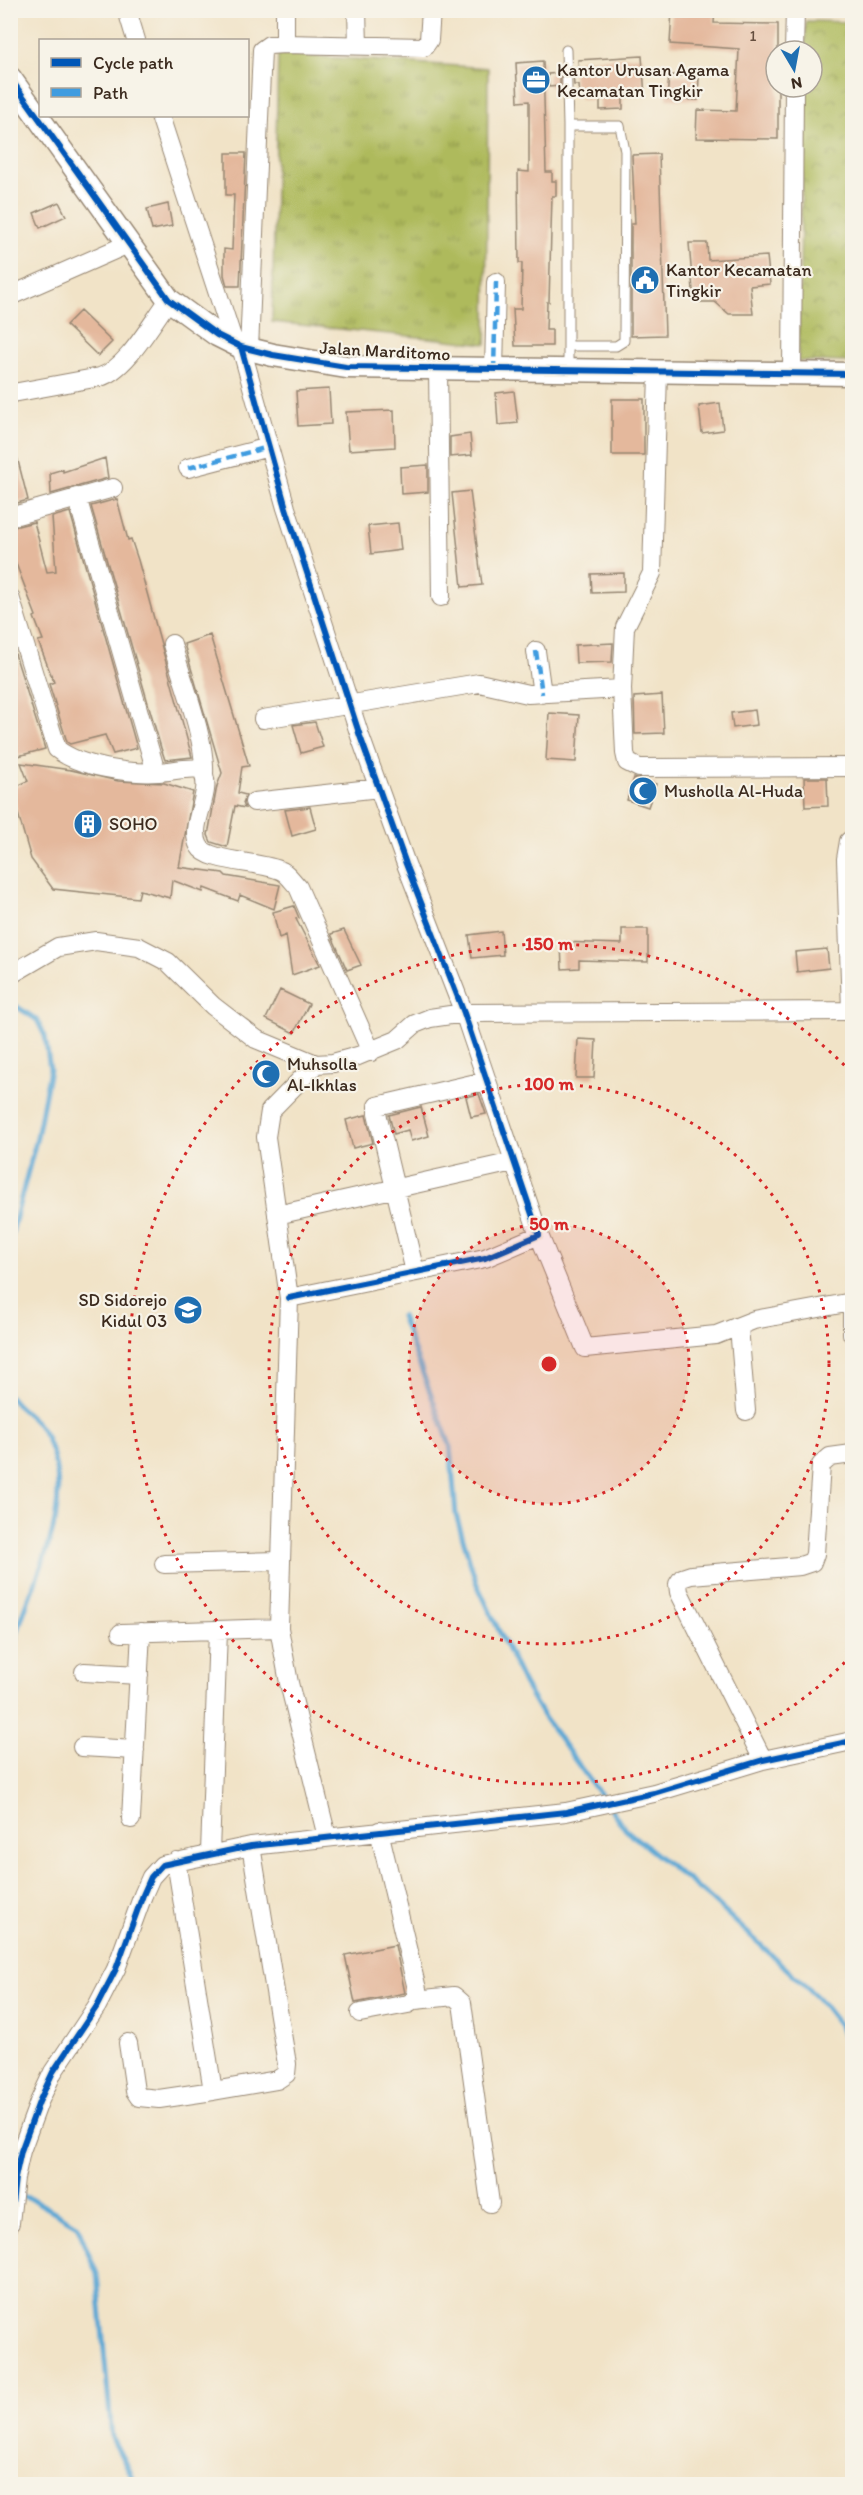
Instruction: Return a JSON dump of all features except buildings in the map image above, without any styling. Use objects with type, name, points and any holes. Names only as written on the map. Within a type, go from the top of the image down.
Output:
[{"type":"street","points":[[127,10],[136,39]]},
{"type":"street","points":[[285,10],[285,44]]},
{"type":"street","points":[[357,10],[358,46]]},
{"type":"street","points":[[241,346],[262,50],[269,45],[285,44],[424,47],[429,39],[431,10]]},
{"type":"street","points":[[794,39],[795,10]]},
{"type":"street","name":"Jalan Marditomo","points":[[10,78],[169,300],[217,335],[241,346],[346,367],[568,372],[852,374]]},
{"type":"street","points":[[792,374],[794,99]]},
{"type":"street","points":[[160,117],[241,346],[286,508],[379,788],[464,1013],[485,1081],[539,1235],[584,1348],[716,1335],[754,1320],[852,1302]]},
{"type":"street","points":[[10,296],[128,244]]},
{"type":"street","points":[[494,370],[496,282]]},
{"type":"street","points":[[13,393],[111,372],[123,362],[169,300]]},
{"type":"street","points":[[438,369],[441,597]]},
{"type":"street","points":[[658,373],[652,573],[625,627],[622,689],[625,753],[632,766],[852,767]]},
{"type":"street","points":[[188,468],[269,447]]},
{"type":"street","points":[[10,517],[113,488]]},
{"type":"street","points":[[77,497],[156,772]]},
{"type":"street","points":[[10,597],[57,749],[69,760],[112,768],[156,772],[196,768],[201,769],[204,774]]},
{"type":"street","points":[[172,644],[202,752],[204,774],[196,836],[200,848],[212,856],[260,863],[283,872],[298,887],[371,1052]]},
{"type":"street","points":[[536,651],[542,694]]},
{"type":"street","points":[[263,719],[479,683],[528,694],[622,689]]},
{"type":"street","points":[[254,802],[379,788]]},
{"type":"street","points":[[10,975],[58,947],[96,941],[139,947],[168,962],[213,1006],[256,1039],[316,1064],[333,1064],[371,1052],[397,1040],[415,1024],[430,1018],[464,1013],[852,1011],[846,859],[849,841]]},
{"type":"street","points":[[316,1064],[270,1111],[266,1137],[289,1298],[279,1561],[279,1628],[289,1683],[327,1837]]},
{"type":"street","points":[[414,1272],[377,1106],[485,1081]]},
{"type":"street","points":[[277,1215],[513,1162]]},
{"type":"street","points":[[289,1298],[485,1258],[539,1235]]},
{"type":"street","points":[[852,1312],[852,1334]]},
{"type":"street","points":[[739,1327],[746,1411]]},
{"type":"street","points":[[763,1760],[679,1592],[678,1584],[682,1578],[692,1575],[800,1566],[812,1562],[815,1554],[821,1466],[830,1457],[852,1454]]},
{"type":"street","points":[[164,1564],[279,1561]]},
{"type":"street","points":[[121,1633],[279,1628]]},
{"type":"street","points":[[210,1852],[218,1631]]},
{"type":"street","points":[[131,1819],[141,1632]]},
{"type":"street","points":[[84,1672],[139,1675]]},
{"type":"street","points":[[12,2215],[15,2178],[21,2151],[39,2102],[53,2072],[97,2006],[116,1969],[151,1877],[162,1865],[210,1852],[251,1846],[566,1812],[636,1797],[763,1760],[852,1741]]},
{"type":"street","points":[[82,1747],[135,1750]]},
{"type":"street","points":[[379,1831],[417,1989],[415,2000]]},
{"type":"street","points":[[128,2043],[135,2091],[140,2097],[159,2099],[213,2091],[277,2080],[286,2074],[287,2064],[251,1846]]},
{"type":"street","points":[[176,1861],[213,2091]]},
{"type":"street","points":[[360,2013],[394,2008],[415,2000],[454,1996],[462,2003],[490,2203]]},
{"type":"lane","points":[[566,50],[568,372]]},
{"type":"lane","points":[[568,126],[620,126],[625,141],[624,341],[616,346],[569,346]]},
{"type":"green space","points":[[806,21],[852,22],[852,362],[798,361],[804,99],[824,99],[824,39],[805,39]]},
{"type":"green space","points":[[278,54],[488,68],[486,344],[272,322]]},
{"type":"waterway","points":[[10,1002],[37,1020],[45,1036],[50,1069],[37,1137],[10,1240]]},
{"type":"waterway","points":[[401,1316],[450,1445],[456,1515],[476,1582],[524,1684],[543,1716],[626,1830],[710,1898],[818,1998],[840,2026],[852,2060]]},
{"type":"waterway","points":[[10,1397],[40,1427],[48,1442],[56,1471],[58,1499],[53,1527],[16,1639],[10,1667]]},
{"type":"waterway","points":[[15,2195],[32,2199],[77,2225],[97,2274],[112,2438],[136,2484]]},
{"type":"marked path","points":[[494,371],[496,282]]},
{"type":"marked path","points":[[188,468],[269,447]]},
{"type":"marked path","points":[[536,651],[542,694]]},
{"type":"cycle path","points":[[10,78],[169,300],[217,335],[241,347],[273,355],[346,367],[852,374]]},
{"type":"cycle path","points":[[241,347],[286,508],[360,736],[406,864],[464,1013],[539,1235],[485,1258],[289,1298]]},
{"type":"cycle path","points":[[10,2223],[15,2178],[21,2151],[39,2102],[53,2072],[97,2006],[116,1969],[151,1877],[162,1865],[251,1846],[566,1812],[654,1793],[763,1760],[852,1741]]},
{"type":"place","name":"Kantor Urusan Agama Kecamatan Tingkir","points":[[536,80]]},
{"type":"place","name":"Kantor Kecamatan Tingkir","points":[[645,280]]},
{"type":"place","name":"Musholla Al-Huda","points":[[643,791]]},
{"type":"place","name":"SOHO","points":[[88,824]]},
{"type":"place","name":"Muhsolla Al-Ikhlas","points":[[266,1074]]},
{"type":"place","name":"SD Sidorejo Kidul 03","points":[[188,1310]]}]
